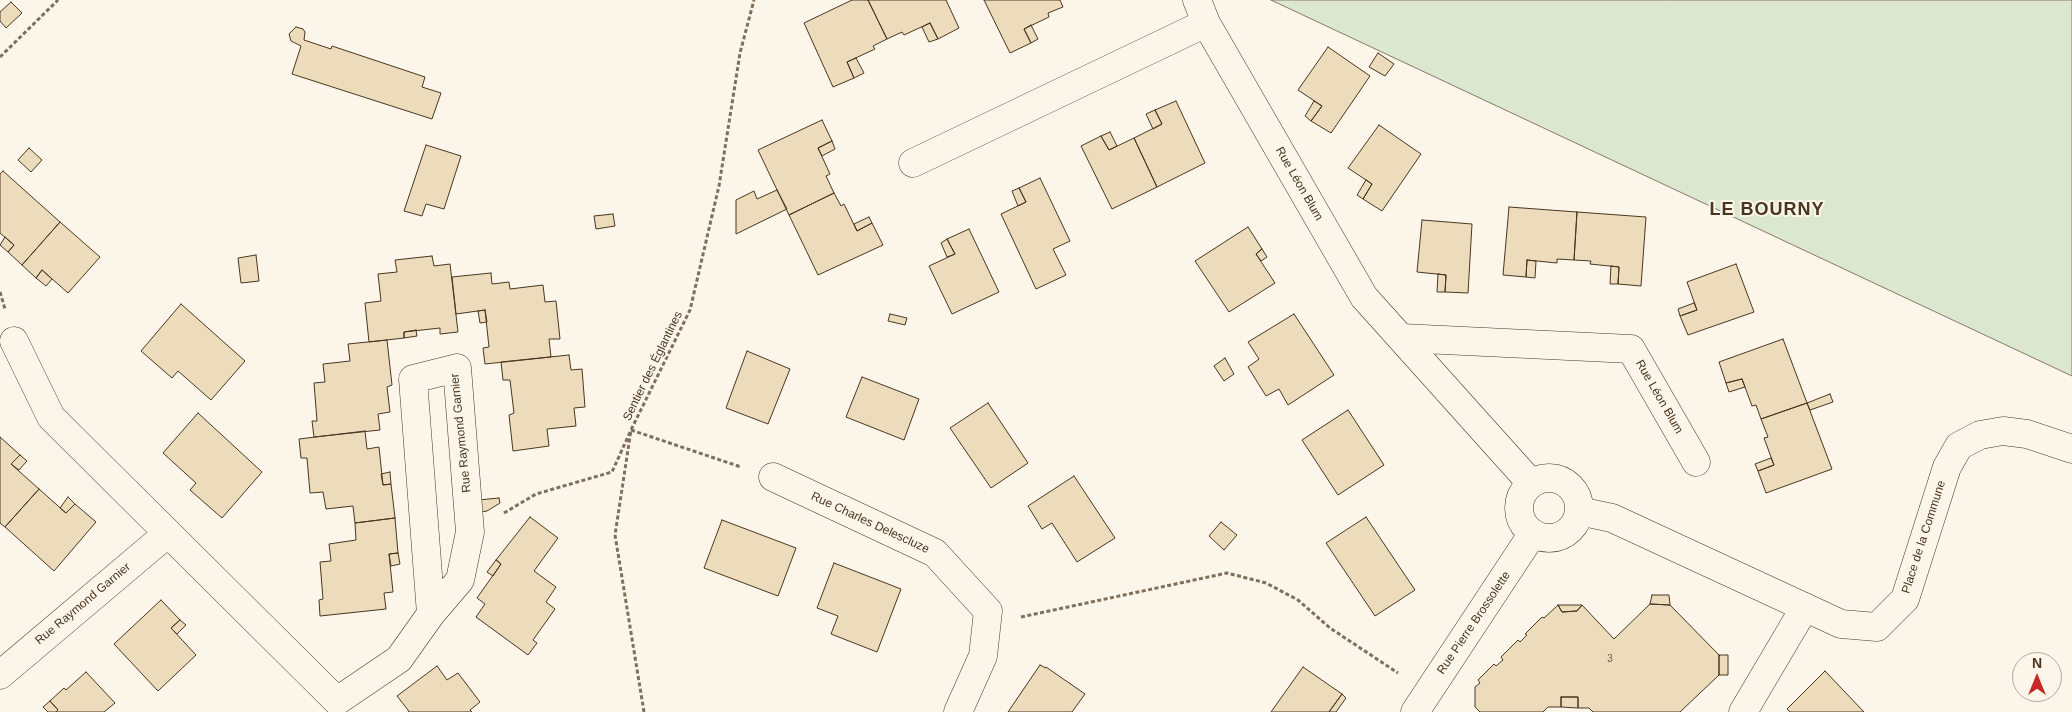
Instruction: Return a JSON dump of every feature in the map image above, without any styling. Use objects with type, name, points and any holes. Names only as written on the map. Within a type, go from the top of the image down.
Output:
[{"type":"street","name":"Rue Léon Blum","points":[[913,163],[1201,11],[1364,297],[1532,483]]},
{"type":"street","name":"Rue Léon Blum","points":[[1402,338],[1631,349],[1696,462]]},
{"type":"street","name":"Rue Raymond Garnier","points":[[14,340],[51,417],[337,701],[399,658],[431,614],[460,580],[470,532],[457,368],[413,379],[431,614]]},
{"type":"street","name":"Place de la Commune","points":[[1579,511],[1612,518],[1841,624],[1877,627],[1905,599],[1947,467],[1959,446],[1980,435],[2003,431],[2027,434],[2072,449]]},
{"type":"street","name":"Rue Charles Delescluze","points":[[773,478],[935,553],[988,610],[983,656],[958,712]]},
{"type":"street","points":[[1550,478],[1560,479],[1575,492],[1579,511],[1576,521],[1570,529],[1562,535],[1552,538],[1542,537],[1533,533],[1520,518],[1519,508],[1525,490],[1532,483],[1540,479],[1550,478]]},
{"type":"street","name":"Rue Pierre Brossolette","points":[[1414,712],[1533,533]]},
{"type":"street","name":"Rue Raymond Garnier","points":[[0,675],[167,534]]},
{"type":"street","points":[[1743,712],[1805,607]]},
{"type":"path","points":[[0,57],[58,0]]},
{"type":"path","name":"Sentier des Églantines","points":[[644,712],[615,535],[631,430],[690,310],[719,186],[740,53],[754,0]]},
{"type":"path","points":[[470,532],[536,494],[612,472],[631,430],[773,478]]},
{"type":"path","points":[[986,625],[1227,573],[1266,583],[1298,600],[1330,628],[1398,673]]},
{"type":"green space","points":[[1271,0],[2072,0],[2072,376]]},
{"type":"building","points":[[852,0],[868,0],[887,39],[873,46],[875,49],[847,62],[854,78],[833,87],[804,23]]},
{"type":"building","points":[[868,0],[946,0],[959,28],[938,39],[930,23],[904,35],[902,32],[887,39]]},
{"type":"building","points":[[984,0],[1060,0],[1063,7],[1048,13],[1049,17],[1024,29],[1031,43],[1010,53]]},
{"type":"building","points":[[11,2],[22,13],[6,28],[0,21],[0,12]]},
{"type":"building","points":[[930,23],[938,39],[929,42],[922,27]]},
{"type":"building","points":[[1031,25],[1038,39],[1031,43],[1024,29]]},
{"type":"building","points":[[296,27],[303,29],[305,32],[304,40],[331,49],[332,46],[425,77],[422,87],[441,93],[432,119],[292,74],[301,46],[291,41],[289,34]]},
{"type":"building","points":[[1328,47],[1370,76],[1331,133],[1311,121],[1322,106],[1298,90]]},
{"type":"building","points":[[1378,53],[1394,64],[1385,76],[1369,67]]},
{"type":"building","points":[[856,58],[864,73],[854,78],[847,62]]},
{"type":"building","points":[[1176,101],[1205,163],[1157,187],[1134,138],[1162,124],[1155,110]]},
{"type":"building","points":[[1314,101],[1322,106],[1311,121],[1305,116]]},
{"type":"building","points":[[1155,110],[1162,124],[1153,129],[1146,114]]},
{"type":"building","points":[[822,120],[832,141],[818,148],[830,174],[826,176],[834,193],[789,215],[758,150]]},
{"type":"building","points":[[1379,125],[1421,154],[1382,211],[1363,199],[1372,184],[1348,168]]},
{"type":"building","points":[[1110,132],[1117,146],[1109,150],[1101,136]]},
{"type":"building","points":[[1101,136],[1109,150],[1134,138],[1157,187],[1112,209],[1081,146]]},
{"type":"building","points":[[832,141],[835,149],[822,156],[818,148]]},
{"type":"building","points":[[426,145],[461,156],[444,209],[426,204],[422,216],[404,211]]},
{"type":"building","points":[[29,148],[42,160],[31,172],[18,160]]},
{"type":"building","points":[[3,171],[60,222],[22,265],[8,252],[14,245],[0,233],[0,174]]},
{"type":"building","points":[[1040,178],[1070,241],[1053,249],[1066,275],[1036,289],[1001,214],[1026,202],[1019,188]]},
{"type":"building","points":[[1366,180],[1372,184],[1363,199],[1357,195]]},
{"type":"building","points":[[1019,188],[1026,202],[1018,206],[1012,191]]},
{"type":"building","points":[[777,190],[787,209],[736,234],[736,200],[754,191],[757,199]]},
{"type":"building","points":[[834,193],[841,206],[844,204],[857,231],[872,223],[883,245],[818,275],[789,215]]},
{"type":"building","points":[[1509,207],[1577,212],[1574,260],[1557,259],[1557,263],[1527,260],[1526,277],[1503,275]]},
{"type":"building","points":[[1577,212],[1646,217],[1641,286],[1618,284],[1619,267],[1590,264],[1591,261],[1574,260]]},
{"type":"building","points":[[613,214],[615,226],[596,229],[594,216]]},
{"type":"building","points":[[869,217],[872,223],[857,231],[854,224]]},
{"type":"building","points":[[1422,220],[1472,224],[1468,293],[1445,292],[1446,275],[1417,272]]},
{"type":"building","points":[[60,222],[100,257],[68,293],[42,270],[36,278],[22,265]]},
{"type":"building","points":[[1248,227],[1262,249],[1256,254],[1275,283],[1229,312],[1195,261]]},
{"type":"building","points":[[969,229],[999,292],[952,314],[929,266],[955,254],[947,239]]},
{"type":"building","points":[[5,237],[14,245],[8,252],[0,245]]},
{"type":"building","points":[[947,239],[955,254],[947,257],[941,243]]},
{"type":"building","points":[[1262,249],[1267,257],[1261,261],[1256,254]]},
{"type":"building","points":[[256,255],[259,281],[241,283],[238,258]]},
{"type":"building","points":[[432,256],[434,266],[450,264],[458,332],[440,334],[440,328],[404,332],[404,338],[369,342],[365,303],[381,301],[378,274],[397,272],[395,260]]},
{"type":"building","points":[[1527,260],[1536,261],[1535,278],[1526,277]]},
{"type":"building","points":[[1736,264],[1754,312],[1688,335],[1680,316],[1697,310],[1687,282]]},
{"type":"building","points":[[1611,266],[1619,267],[1618,284],[1610,284]]},
{"type":"building","points":[[42,270],[52,279],[46,286],[36,278]]},
{"type":"building","points":[[491,273],[492,284],[509,282],[510,289],[543,285],[545,302],[556,301],[560,339],[549,339],[551,357],[485,364],[483,348],[489,347],[485,310],[456,314],[452,277]]},
{"type":"building","points":[[1438,274],[1446,275],[1445,292],[1437,292]]},
{"type":"building","points":[[1694,303],[1697,310],[1680,316],[1678,309]]},
{"type":"building","points":[[181,304],[245,361],[211,400],[178,371],[172,378],[141,351]]},
{"type":"building","points":[[485,310],[487,322],[480,323],[478,311]]},
{"type":"building","points":[[890,314],[907,318],[905,325],[888,321]]},
{"type":"building","points":[[1294,314],[1334,375],[1288,405],[1279,389],[1266,396],[1248,367],[1259,359],[1248,342]]},
{"type":"building","points":[[416,330],[417,336],[404,338],[404,332]]},
{"type":"building","points":[[1783,339],[1807,403],[1761,419],[1756,405],[1752,406],[1742,379],[1726,383],[1719,362]]},
{"type":"building","points":[[387,340],[392,385],[387,387],[390,412],[378,414],[380,430],[314,437],[312,421],[317,421],[314,383],[325,382],[323,364],[350,361],[348,344]]},
{"type":"building","points":[[747,351],[790,369],[768,424],[726,408]]},
{"type":"building","points":[[569,355],[571,370],[582,369],[585,407],[574,408],[576,426],[547,429],[549,446],[513,451],[509,415],[514,413],[510,380],[503,380],[501,362]]},
{"type":"building","points":[[1225,358],[1234,374],[1224,381],[1214,366]]},
{"type":"building","points":[[862,377],[919,399],[904,440],[846,417]]},
{"type":"building","points":[[1742,379],[1745,387],[1729,392],[1726,383]]},
{"type":"building","points":[[1830,394],[1833,402],[1810,410],[1807,403]]},
{"type":"building","points":[[988,403],[1028,463],[991,488],[950,428]]},
{"type":"building","points":[[1807,403],[1832,469],[1766,493],[1758,471],[1774,465],[1764,438],[1768,437],[1761,419]]},
{"type":"building","points":[[1348,410],[1384,465],[1338,495],[1302,440]]},
{"type":"building","points":[[198,413],[262,472],[222,518],[190,490],[196,483],[163,453]]},
{"type":"building","points":[[365,431],[367,449],[379,447],[383,485],[391,484],[395,518],[355,523],[353,506],[326,509],[323,492],[310,493],[307,458],[301,458],[299,439]]},
{"type":"building","points":[[0,437],[20,455],[11,464],[39,489],[5,527],[0,523]]},
{"type":"building","points":[[20,455],[27,461],[19,470],[11,464]]},
{"type":"building","points":[[1771,458],[1774,465],[1758,471],[1755,464]]},
{"type":"building","points":[[390,472],[391,484],[383,485],[381,474]]},
{"type":"building","points":[[1074,476],[1115,538],[1077,562],[1052,523],[1042,529],[1028,506]]},
{"type":"building","points":[[39,489],[66,513],[75,504],[96,522],[54,571],[5,527]]},
{"type":"building","points":[[68,497],[75,504],[66,513],[60,508]]},
{"type":"building","points":[[499,498],[500,503],[487,511],[481,512],[478,500]]},
{"type":"building","points":[[530,517],[558,538],[534,571],[556,587],[546,602],[555,609],[533,640],[537,643],[528,655],[476,617],[485,604],[477,598],[501,564],[496,560]]},
{"type":"building","points":[[1366,517],[1415,590],[1375,616],[1326,543]]},
{"type":"building","points":[[395,518],[398,553],[389,554],[393,592],[384,593],[386,609],[320,616],[319,600],[323,599],[320,562],[331,561],[329,544],[356,540],[355,523]]},
{"type":"building","points":[[722,520],[796,548],[778,596],[704,568]]},
{"type":"building","points":[[1221,522],[1237,535],[1224,550],[1209,536]]},
{"type":"building","points":[[398,553],[400,564],[391,566],[389,554]]},
{"type":"building","points":[[496,560],[501,564],[493,576],[487,572]]},
{"type":"building","points":[[834,563],[901,589],[877,652],[831,634],[838,616],[817,608]]},
{"type":"building","points":[[1652,595],[1669,595],[1670,605],[1650,604]]},
{"type":"building","points":[[161,600],[180,620],[171,628],[196,655],[158,691],[114,644]]},
{"type":"building","points":[[1650,604],[1670,605],[1719,655],[1719,675],[1680,712],[1593,712],[1589,708],[1578,708],[1578,697],[1561,697],[1561,707],[1548,707],[1543,712],[1480,712],[1475,707],[1475,687],[1480,683],[1478,680],[1494,664],[1496,666],[1503,660],[1501,657],[1518,640],[1520,642],[1527,635],[1525,634],[1542,617],[1544,618],[1558,605],[1562,612],[1577,611],[1582,605],[1614,639]]},
{"type":"building","points":[[1558,605],[1582,605],[1577,611],[1562,612]]},
{"type":"building","points":[[180,620],[186,625],[177,634],[171,628]]},
{"type":"building","points":[[1719,655],[1728,655],[1728,675],[1719,675]]},
{"type":"building","points":[[1040,665],[1046,667],[1085,694],[1072,712],[1008,712]]},
{"type":"building","points":[[437,666],[447,680],[458,673],[480,702],[470,710],[472,712],[409,712],[397,696]]},
{"type":"building","points":[[1303,667],[1342,694],[1329,712],[1271,712]]},
{"type":"building","points":[[1825,671],[1864,712],[1790,712],[1787,709]]},
{"type":"building","points":[[86,672],[115,703],[104,712],[56,712],[58,710],[50,701]]},
{"type":"building","points":[[1342,694],[1346,698],[1336,712],[1329,712]]},
{"type":"building","points":[[1561,697],[1578,697],[1578,708],[1561,707]]},
{"type":"building","points":[[50,701],[58,710],[56,712],[48,712],[43,707]]},
{"type":"district","name":"LE BOURNY","points":[[1767,210]]}]
